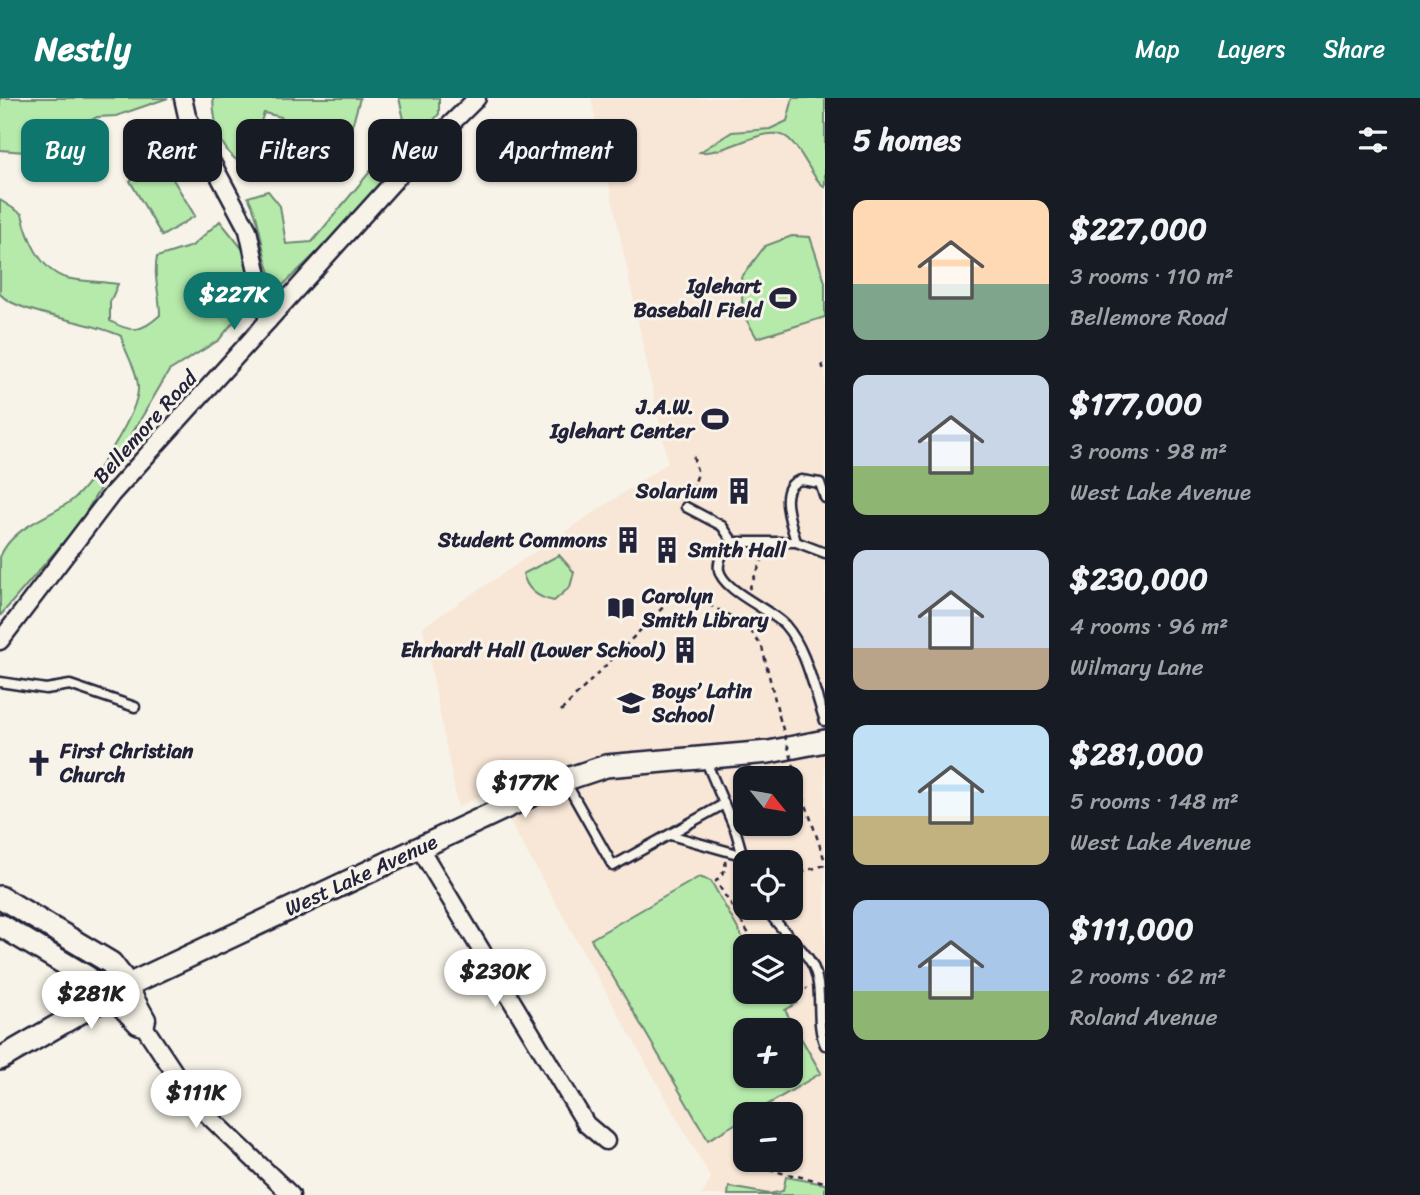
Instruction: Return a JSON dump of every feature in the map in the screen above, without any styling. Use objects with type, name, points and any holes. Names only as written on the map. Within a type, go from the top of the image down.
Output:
[{"type":"street","points":[[183,98],[187,116],[248,230],[268,321]]},
{"type":"street","name":"Bellemore Road","points":[[0,640],[112,494],[404,170],[477,98]]},
{"type":"street","name":"West Lake Avenue","points":[[0,1059],[128,985],[564,780],[606,766],[769,752],[825,741]]},
{"type":"street","points":[[419,847],[586,1124],[606,1141]]},
{"type":"street","points":[[0,897],[111,963],[128,985],[147,1019],[145,1028]]},
{"type":"street","points":[[0,925],[87,977],[137,1025],[145,1028],[194,1102],[290,1195]]},
{"type":"lane","points":[[796,542],[786,498],[789,488],[801,480],[820,483],[825,498]]},
{"type":"lane","points":[[685,506],[722,526],[733,541]]},
{"type":"lane","points":[[825,553],[796,542],[733,541],[723,552],[719,569],[726,583],[786,626],[799,646],[825,721]]},
{"type":"lane","points":[[0,682],[47,689],[70,685],[135,707]]},
{"type":"lane","points":[[705,759],[739,850]]},
{"type":"lane","points":[[564,780],[612,866],[724,804]]},
{"type":"lane","points":[[670,835],[733,853]]},
{"type":"lane","points":[[775,920],[812,964],[818,983],[821,1037],[825,1045]]},
{"type":"path","points":[[822,363],[825,373]]},
{"type":"path","points":[[685,506],[698,474],[692,452]]},
{"type":"path","points":[[746,596],[771,542]]},
{"type":"path","points":[[654,600],[680,590],[746,624],[762,647],[779,716],[825,863],[803,871]]},
{"type":"path","points":[[561,711],[680,590]]},
{"type":"path","points":[[724,850],[726,869],[716,881],[749,934]]},
{"type":"path","points":[[803,986],[807,989]]},
{"type":"path","points":[[778,1172],[825,1182]]},
{"type":"shaded area","name":"Boys’ Latin School","points":[[591,98],[825,98],[825,1195],[702,1195],[711,1178],[506,815],[490,791],[458,807],[423,627],[668,463],[609,182],[637,182],[637,119],[595,119]]},
{"type":"green space","points":[[0,98],[168,98],[116,116],[93,119],[21,119],[21,152],[0,150]]},
{"type":"green space","points":[[213,98],[360,98],[354,119],[282,119],[264,113],[262,119],[236,119],[236,160],[222,140],[222,119],[215,117]]},
{"type":"green space","points":[[399,98],[439,98],[439,114],[435,119],[404,119]]},
{"type":"green space","points":[[793,98],[825,98],[825,187],[794,144],[780,135],[759,136],[723,149],[700,152],[732,132],[770,129],[787,121]]},
{"type":"green space","points":[[368,174],[368,182],[382,182],[346,224],[279,289],[268,267],[257,220],[248,197],[268,191],[280,206],[286,244],[312,242]]},
{"type":"green space","points":[[131,182],[175,182],[195,216],[162,236]]},
{"type":"green space","points":[[0,200],[22,214],[35,250],[55,273],[69,279],[118,284],[110,302],[110,321],[124,328],[142,328],[160,315],[157,257],[192,246],[220,221],[245,252],[251,270],[251,290],[244,309],[219,340],[169,371],[79,524],[0,616],[0,557],[6,547],[31,524],[71,501],[91,480],[131,413],[138,386],[121,336],[22,307],[0,294]]},
{"type":"green space","name":"Iglehart Baseball Field","points":[[792,236],[810,237],[825,282],[825,317],[757,338],[743,314],[741,278],[765,246]]},
{"type":"green space","points":[[559,555],[574,572],[570,587],[554,601],[534,592],[527,585],[523,574]]},
{"type":"green space","points":[[699,877],[711,881],[741,934],[733,934],[733,1004],[795,1004],[785,1010],[790,1018],[733,1018],[733,1088],[796,1088],[772,1102],[733,1102],[733,1125],[708,1140],[591,939]]},
{"type":"green space","points":[[803,1042],[821,1073],[803,1084]]},
{"type":"green space","points":[[786,1177],[825,1184],[825,1195],[728,1195],[729,1187],[769,1194],[783,1191]]},
{"type":"place","name":"Iglehart Baseball Field","points":[[783,298]]},
{"type":"place","name":"J.A.W. Iglehart Center","points":[[715,419]]},
{"type":"place","name":"Solarium","points":[[739,491]]},
{"type":"place","name":"Student Commons","points":[[628,540]]},
{"type":"place","name":"Smith Hall","points":[[667,550]]},
{"type":"place","name":"Carolyn Smith Library","points":[[621,608]]},
{"type":"place","name":"Ehrhardt Hall (Lower School)","points":[[685,650]]},
{"type":"place","name":"Boys’ Latin School","points":[[631,703]]},
{"type":"place","name":"First Christian Church","points":[[39,763]]}]
